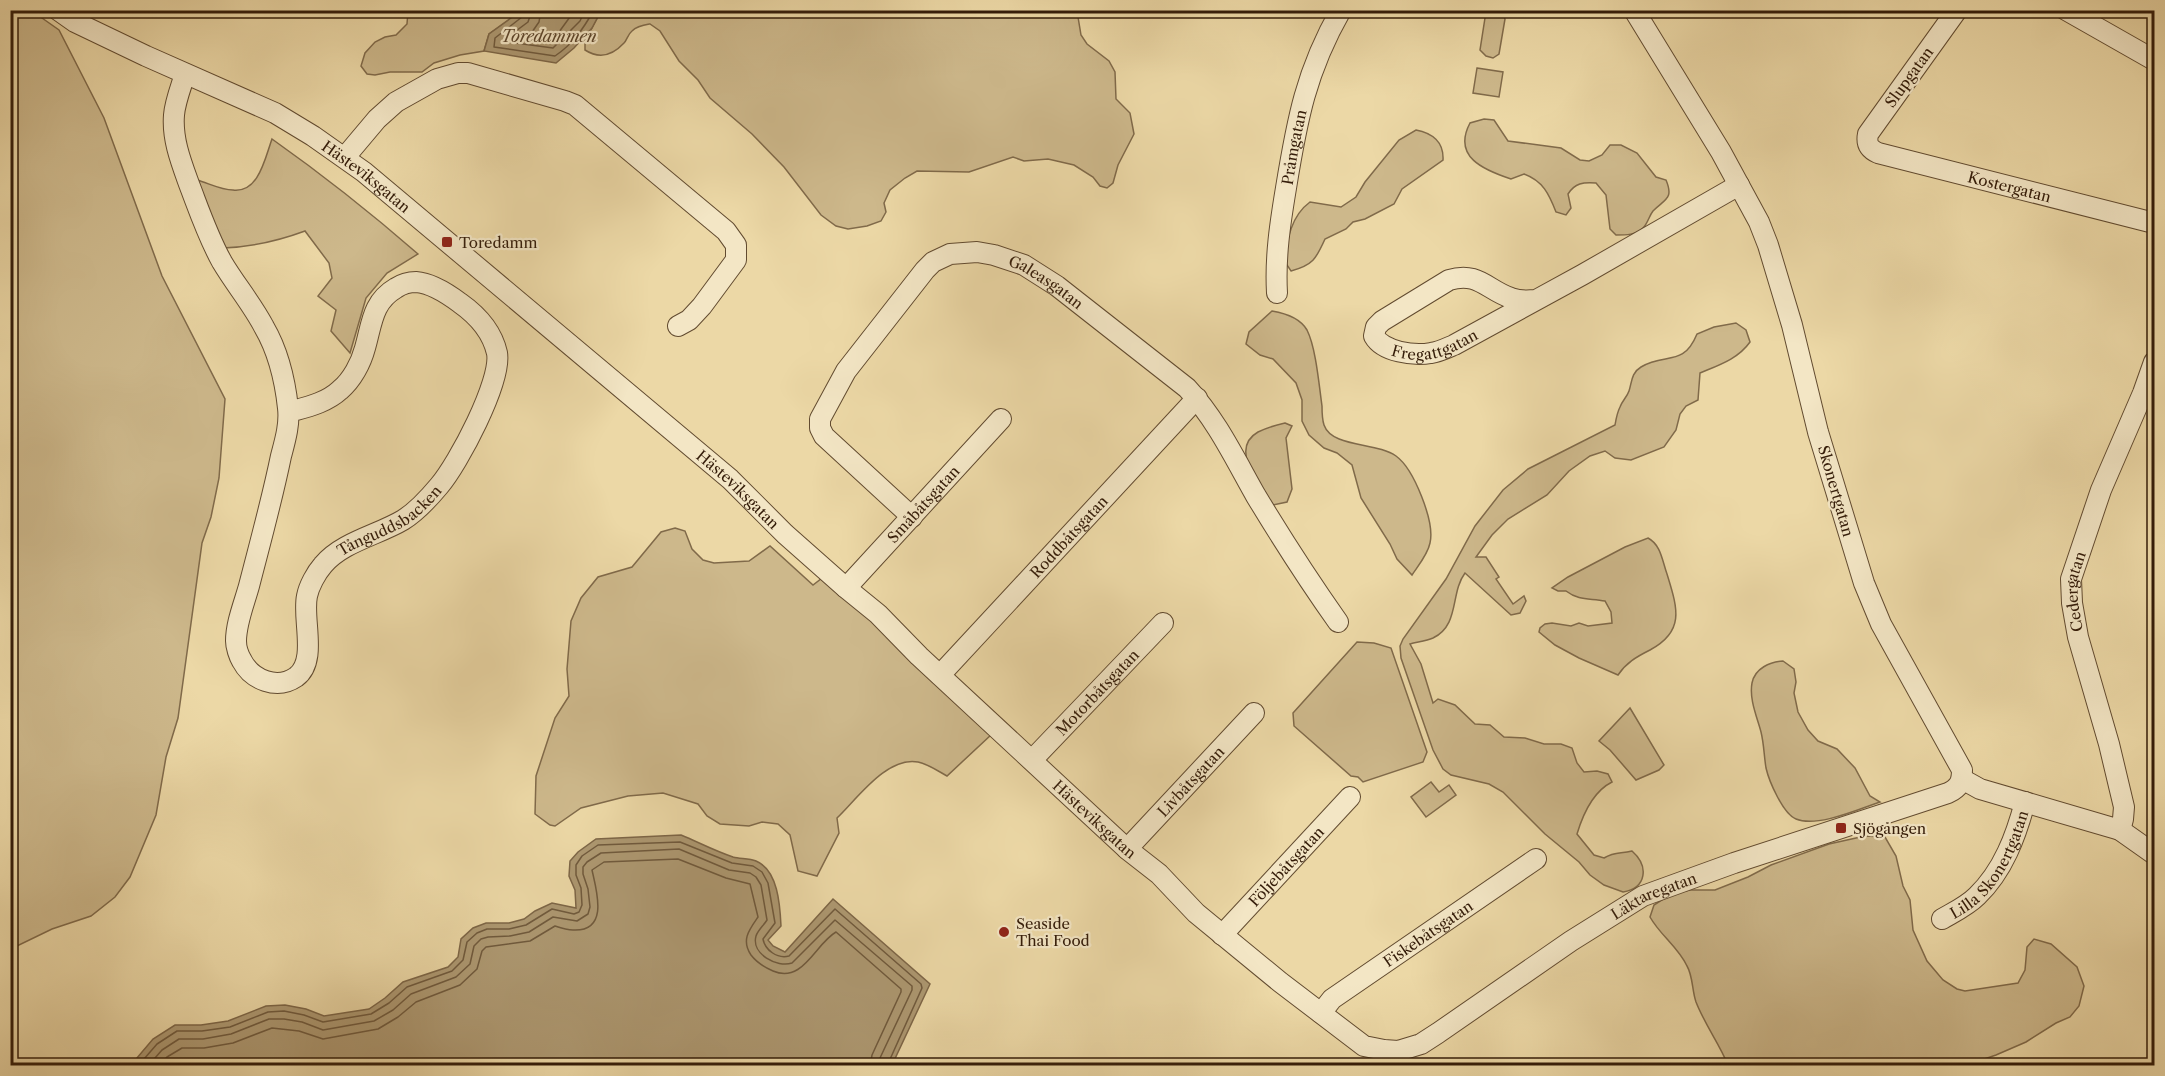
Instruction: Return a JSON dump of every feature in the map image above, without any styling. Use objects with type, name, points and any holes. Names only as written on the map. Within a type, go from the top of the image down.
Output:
[{"type":"street","name":"Hästeviksgatan","points":[[58,10],[75,22],[275,113],[345,158],[730,479],[786,534],[878,614],[940,675],[1127,849],[1159,874],[1197,913],[1280,982],[1364,1046]]},
{"type":"street","name":"Pråmgatan","points":[[1277,293],[1277,244],[1300,107],[1314,61],[1341,10]]},
{"type":"street","name":"Skonertgatan","points":[[1634,10],[1759,222],[1768,244],[1794,334],[1818,432],[1863,583],[1881,624],[1959,764],[1962,779]]},
{"type":"street","name":"Slupgatan","points":[[1868,145],[1868,135],[1957,10]]},
{"type":"street","points":[[2066,10],[2154,60]]},
{"type":"street","points":[[345,158],[385,110],[416,90],[448,75],[468,73],[575,105],[726,231],[736,245],[735,260],[702,306],[689,320],[678,326]]},
{"type":"street","name":"Tånguddsbacken","points":[[185,74],[174,115],[176,142],[212,241],[222,262],[264,327],[273,347],[282,373],[289,412],[286,438],[272,500],[240,617],[236,644],[243,663],[250,671],[271,683],[294,678],[305,665],[308,653],[305,614],[307,594],[324,563],[337,553],[406,518],[440,485],[460,456],[497,372],[497,355],[490,333],[472,312],[434,287],[417,282],[403,284],[388,292],[377,305],[360,363],[340,391],[321,403],[289,412]]},
{"type":"street","name":"Kostergatan","points":[[1868,145],[1878,153],[2154,223]]},
{"type":"street","name":"Fregattgatan","points":[[1535,300],[1520,301],[1509,298],[1481,282],[1464,276],[1457,277],[1382,321],[1376,327],[1374,336],[1381,345],[1395,350],[1421,354],[1432,353],[1454,345],[1535,300],[1739,185]]},
{"type":"street","name":"Galeasgatan","points":[[912,517],[824,436],[820,428],[820,419],[833,391],[858,353],[933,262],[950,254],[976,252],[994,255],[1024,265],[1057,286],[1115,330],[1197,398],[1282,539],[1338,622]]},
{"type":"street","name":"Cedergatan","points":[[2120,830],[2124,807],[2109,744],[2078,637],[2072,603],[2072,579],[2100,490],[2143,393],[2154,362]]},
{"type":"street","name":"Roddbåtsgatan","points":[[940,675],[1197,398]]},
{"type":"street","name":"Småbåtsgatan","points":[[846,588],[1000,418]]},
{"type":"street","name":"Motorbåtsgatan","points":[[1032,760],[1163,623]]},
{"type":"street","name":"Livbåtsgatan","points":[[1127,849],[1254,713]]},
{"type":"street","points":[[1962,779],[1980,789],[2120,830],[2154,854]]},
{"type":"street","name":"Läktaregatan","points":[[1364,1046],[1398,1051],[1421,1044],[1571,941],[1643,896],[1734,863],[1948,793],[1957,789],[1962,779]]},
{"type":"street","name":"Följebåtsgatan","points":[[1222,935],[1350,797]]},
{"type":"street","name":"Lilla Skonertgatan","points":[[1942,919],[1968,904],[1992,880],[2017,831],[2025,802]]},
{"type":"street","name":"Fiskebåtsgatan","points":[[1321,1013],[1332,999],[1536,859]]},
{"type":"shaded area","points":[[1491,10],[1501,11],[1505,19],[1499,54],[1493,58],[1486,56],[1480,50],[1485,18]]},
{"type":"shaded area","points":[[19,11],[32,11],[59,30],[104,118],[162,276],[225,399],[219,478],[211,517],[202,543],[178,718],[166,757],[156,815],[130,877],[115,897],[91,916],[52,929],[17,946],[11,946],[10,27]]},
{"type":"shaded area","points":[[408,11],[522,11],[489,34],[484,51],[434,63],[422,72],[367,74],[361,66],[365,53],[375,42],[396,35],[407,24]]},
{"type":"shaded area","points":[[601,11],[1077,11],[1081,35],[1087,44],[1109,61],[1115,72],[1116,99],[1130,113],[1134,134],[1118,165],[1113,183],[1107,188],[1100,186],[1093,177],[1074,165],[1048,159],[1024,161],[1013,157],[969,172],[917,171],[890,190],[884,203],[886,212],[881,221],[848,229],[836,226],[821,215],[784,167],[752,134],[710,98],[698,80],[679,61],[660,31],[650,24],[634,29],[624,43],[615,51],[605,55],[595,55],[585,50],[585,41]]},
{"type":"shaded area","points":[[1477,68],[1503,72],[1499,97],[1473,93]]},
{"type":"shaded area","points":[[1484,119],[1494,120],[1508,141],[1561,148],[1580,160],[1589,161],[1602,155],[1610,145],[1621,145],[1637,153],[1656,177],[1666,180],[1669,195],[1653,211],[1643,228],[1631,234],[1616,235],[1610,229],[1606,195],[1596,183],[1577,185],[1568,194],[1571,208],[1566,215],[1556,212],[1548,194],[1536,180],[1524,174],[1511,179],[1481,166],[1468,153],[1465,135],[1470,123]]},
{"type":"shaded area","points":[[1416,130],[1436,139],[1443,154],[1443,160],[1402,189],[1394,204],[1365,219],[1353,222],[1346,229],[1325,239],[1319,252],[1309,264],[1291,271],[1285,262],[1287,245],[1298,214],[1310,202],[1341,207],[1356,197],[1365,182],[1399,140]]},
{"type":"shaded area","points":[[272,139],[347,195],[418,254],[387,273],[366,298],[350,353],[331,331],[336,310],[318,296],[332,278],[329,263],[305,231],[264,243],[223,248],[197,180],[228,190],[249,186],[260,173]]},
{"type":"shaded area","points":[[1272,311],[1296,319],[1307,330],[1315,356],[1323,423],[1329,432],[1336,438],[1388,452],[1396,456],[1410,472],[1422,496],[1431,534],[1427,551],[1412,575],[1397,559],[1361,498],[1352,465],[1337,453],[1324,448],[1309,435],[1302,421],[1302,400],[1296,383],[1273,359],[1260,355],[1246,344],[1249,332]]},
{"type":"shaded area","points":[[1736,323],[1746,330],[1750,342],[1734,357],[1700,373],[1698,400],[1686,406],[1680,414],[1676,430],[1664,447],[1631,460],[1615,458],[1605,451],[1590,456],[1569,471],[1547,495],[1508,519],[1492,535],[1476,557],[1486,557],[1499,577],[1496,579],[1513,604],[1524,596],[1526,601],[1520,613],[1511,615],[1465,573],[1457,590],[1451,617],[1442,632],[1433,638],[1410,644],[1421,664],[1433,703],[1438,699],[1455,705],[1475,724],[1490,725],[1504,737],[1525,738],[1544,744],[1561,744],[1572,748],[1577,763],[1584,772],[1597,771],[1608,774],[1612,782],[1600,791],[1590,804],[1577,834],[1594,855],[1604,858],[1632,851],[1637,857],[1643,870],[1641,881],[1631,890],[1623,892],[1604,885],[1590,875],[1579,862],[1545,834],[1503,792],[1489,784],[1451,775],[1443,769],[1433,750],[1401,658],[1400,646],[1446,579],[1475,526],[1503,490],[1528,469],[1615,425],[1618,412],[1638,369],[1658,360],[1673,358],[1686,351],[1697,334],[1714,327]]},
{"type":"shaded area","points":[[1285,423],[1292,426],[1286,438],[1292,489],[1287,502],[1273,505],[1250,468],[1246,458],[1246,448],[1250,439],[1258,432]]},
{"type":"shaded area","points":[[675,528],[685,531],[692,549],[703,560],[714,563],[749,561],[770,546],[813,585],[826,575],[992,734],[947,776],[918,762],[906,762],[884,772],[863,790],[837,818],[839,833],[817,876],[798,871],[790,835],[778,824],[762,822],[749,826],[720,824],[707,816],[698,804],[663,793],[628,796],[581,808],[555,826],[550,825],[535,814],[536,776],[555,718],[569,696],[567,669],[571,621],[581,598],[598,577],[632,567],[661,532]]},
{"type":"shaded area","points":[[1648,538],[1656,545],[1660,553],[1676,608],[1674,626],[1661,643],[1632,661],[1618,675],[1555,645],[1539,632],[1545,624],[1552,623],[1571,626],[1579,623],[1588,626],[1612,623],[1611,612],[1605,601],[1580,598],[1566,591],[1552,588],[1625,547]]},
{"type":"shaded area","points":[[1357,642],[1374,643],[1391,648],[1427,752],[1423,762],[1363,782],[1358,777],[1351,776],[1294,726],[1293,713]]},
{"type":"shaded area","points":[[1783,661],[1794,669],[1796,682],[1794,693],[1798,712],[1808,730],[1818,741],[1837,749],[1855,768],[1870,796],[1880,802],[1815,821],[1796,819],[1786,811],[1773,789],[1766,768],[1762,736],[1751,689],[1756,673],[1768,664]]},
{"type":"shaded area","points":[[1630,708],[1664,765],[1659,770],[1636,780],[1599,741]]},
{"type":"shaded area","points":[[1431,782],[1439,792],[1449,785],[1456,795],[1426,817],[1411,797]]},
{"type":"shaded area","points":[[1865,836],[1885,837],[1896,856],[1903,886],[1910,900],[1913,930],[1927,961],[1943,980],[1965,991],[2018,983],[2025,970],[2027,947],[2034,939],[2051,944],[2077,967],[2084,986],[2079,1006],[2070,1017],[2026,1042],[1967,1065],[1728,1065],[1696,1002],[1687,966],[1650,917],[1654,905],[1671,894],[1690,890],[1715,890],[1771,865],[1829,844]]},
{"type":"water","name":"Toredammen","points":[[522,10],[601,11],[592,28],[556,63],[484,51],[489,34]]},
{"type":"water","points":[[681,835],[733,857],[756,861],[769,872],[776,889],[781,926],[768,940],[773,946],[785,952],[833,899],[930,984],[892,1065],[131,1065],[153,1039],[175,1025],[201,1025],[228,1021],[266,1006],[285,1005],[306,1009],[324,1016],[369,1009],[403,982],[448,967],[458,957],[461,939],[473,928],[486,923],[509,923],[524,919],[552,903],[576,908],[575,890],[569,876],[570,861],[596,839]]},
{"type":"place","name":"Toredamm","points":[[447,242]]},
{"type":"place","name":"Sjögången","points":[[1841,828]]},
{"type":"place","name":"Seaside Thai Food","points":[[1004,932]]}]
